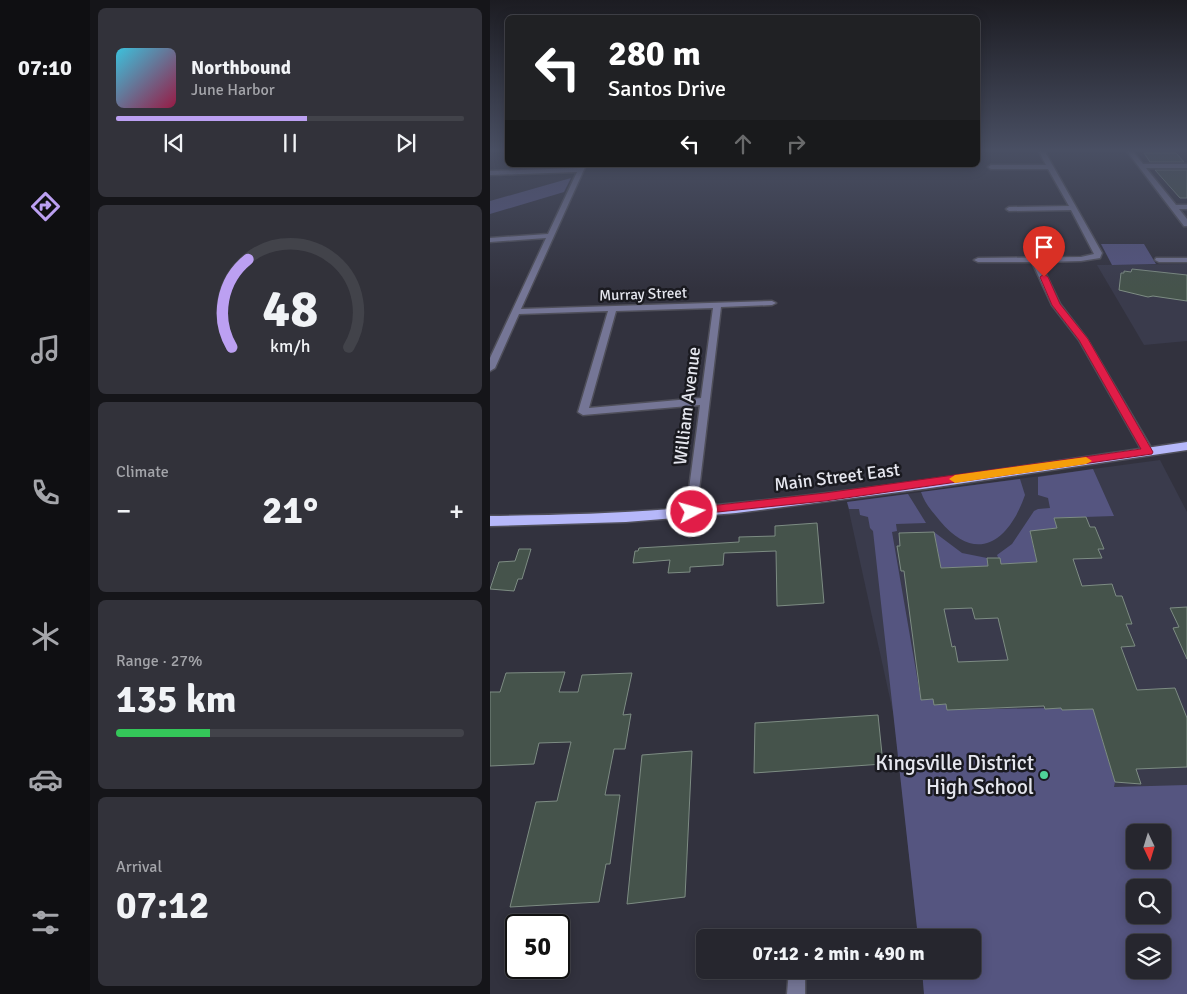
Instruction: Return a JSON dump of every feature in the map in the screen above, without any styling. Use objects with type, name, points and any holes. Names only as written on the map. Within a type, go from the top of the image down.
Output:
[{"type":"main road","name":"Main Street East","points":[[490,521],[555,520],[692,512],[825,497],[1187,446]]},
{"type":"street","points":[[490,368],[568,196]]},
{"type":"street","points":[[978,260],[1081,259],[1097,256],[1098,254],[1066,196]]},
{"type":"street","points":[[1165,196],[1187,224]]},
{"type":"street","points":[[1174,207],[1187,207]]},
{"type":"street","points":[[1009,209],[1072,208]]},
{"type":"street","points":[[490,240],[550,236]]},
{"type":"street","points":[[1035,259],[1056,305],[1083,339],[1148,452]]},
{"type":"street","points":[[1159,260],[1187,260]]},
{"type":"street","name":"Murray Street","points":[[515,312],[772,303]]},
{"type":"street","name":"William Avenue","points":[[692,512],[717,305]]},
{"type":"street","points":[[613,308],[583,412],[706,401]]},
{"type":"street","points":[[796,994],[797,979]]},
{"type":"shaded area","points":[[506,196],[549,196],[490,214],[490,201]]},
{"type":"shaded area","points":[[1101,244],[1144,244],[1156,264],[1112,265]]},
{"type":"shaded area","points":[[1187,264],[1187,341],[1144,345],[1097,265]]},
{"type":"shaded area","name":"Kingsville District High School","points":[[1160,460],[1187,512],[1187,994],[924,994],[923,979],[981,979],[981,929],[917,929],[894,717],[847,502]]},
{"type":"shaded area","points":[[1093,469],[1114,516],[1054,518],[1057,528],[1030,532],[1037,562],[1001,564],[997,555],[1012,544],[1034,511],[1050,508],[1048,498],[1038,495],[1038,477]]},
{"type":"shaded area","points":[[1020,479],[1025,495],[1010,525],[1001,535],[990,542],[979,544],[967,542],[954,534],[932,511],[921,492]]},
{"type":"shaded area","points":[[908,494],[926,523],[896,524],[897,531],[892,532],[921,700],[933,699],[934,705],[946,704],[947,710],[1050,708],[1061,706],[1062,710],[1093,709],[1115,782],[1114,787],[1187,785],[1187,994],[924,994],[923,979],[981,979],[981,929],[917,929],[873,531],[870,528],[868,517],[860,515],[859,509],[849,509],[847,502]]},
{"type":"shaded area","points":[[934,532],[962,553],[987,558],[988,566],[941,568]]},
{"type":"building","points":[[1132,269],[1187,275],[1187,301],[1153,296],[1148,297],[1119,290],[1121,273],[1124,273],[1124,271],[1131,272]]},
{"type":"building","points":[[1086,517],[1090,527],[1095,527],[1104,549],[1098,549],[1102,558],[1073,559],[1082,586],[1112,584],[1116,596],[1122,596],[1132,624],[1126,624],[1135,646],[1121,647],[1137,690],[1175,688],[1187,718],[1187,767],[1136,769],[1141,784],[1115,782],[1093,709],[1045,709],[1044,706],[947,710],[946,704],[934,705],[933,699],[921,700],[904,571],[901,571],[897,546],[900,546],[899,533],[934,532],[941,568],[988,566],[987,558],[1000,558],[1001,564],[1037,562],[1030,531],[1057,528],[1054,518]],"holes":[[[972,608],[975,619],[998,618],[1008,660],[958,662],[955,646],[952,647],[944,609]]]},
{"type":"building","points":[[817,523],[824,603],[777,606],[776,551],[724,553],[723,565],[690,567],[690,572],[668,573],[670,560],[633,563],[635,551],[638,551],[639,548],[739,542],[739,537],[775,536],[775,526]]},
{"type":"building","points":[[519,549],[531,549],[522,579],[518,579],[514,591],[490,589],[499,562],[515,561]]},
{"type":"building","points":[[1187,607],[1187,659],[1173,628],[1179,627],[1170,608]]},
{"type":"building","points":[[565,672],[559,692],[578,692],[582,675],[632,673],[623,715],[631,714],[625,749],[614,749],[605,795],[620,795],[610,864],[606,864],[599,902],[510,907],[536,802],[557,801],[571,742],[539,743],[534,764],[490,766],[490,692],[500,692],[506,673]]},
{"type":"building","points":[[878,715],[883,764],[754,773],[755,723]]},
{"type":"building","points":[[692,751],[685,897],[627,904],[642,755]]},
{"type":"slow traffic","points":[[955,479],[1086,461]]},
{"type":"place","name":"Kingsville District High School","points":[[1044,775]]},
{"type":"route","points":[[692,512],[825,497],[1148,452],[1083,339],[1056,305],[1044,277]]}]
